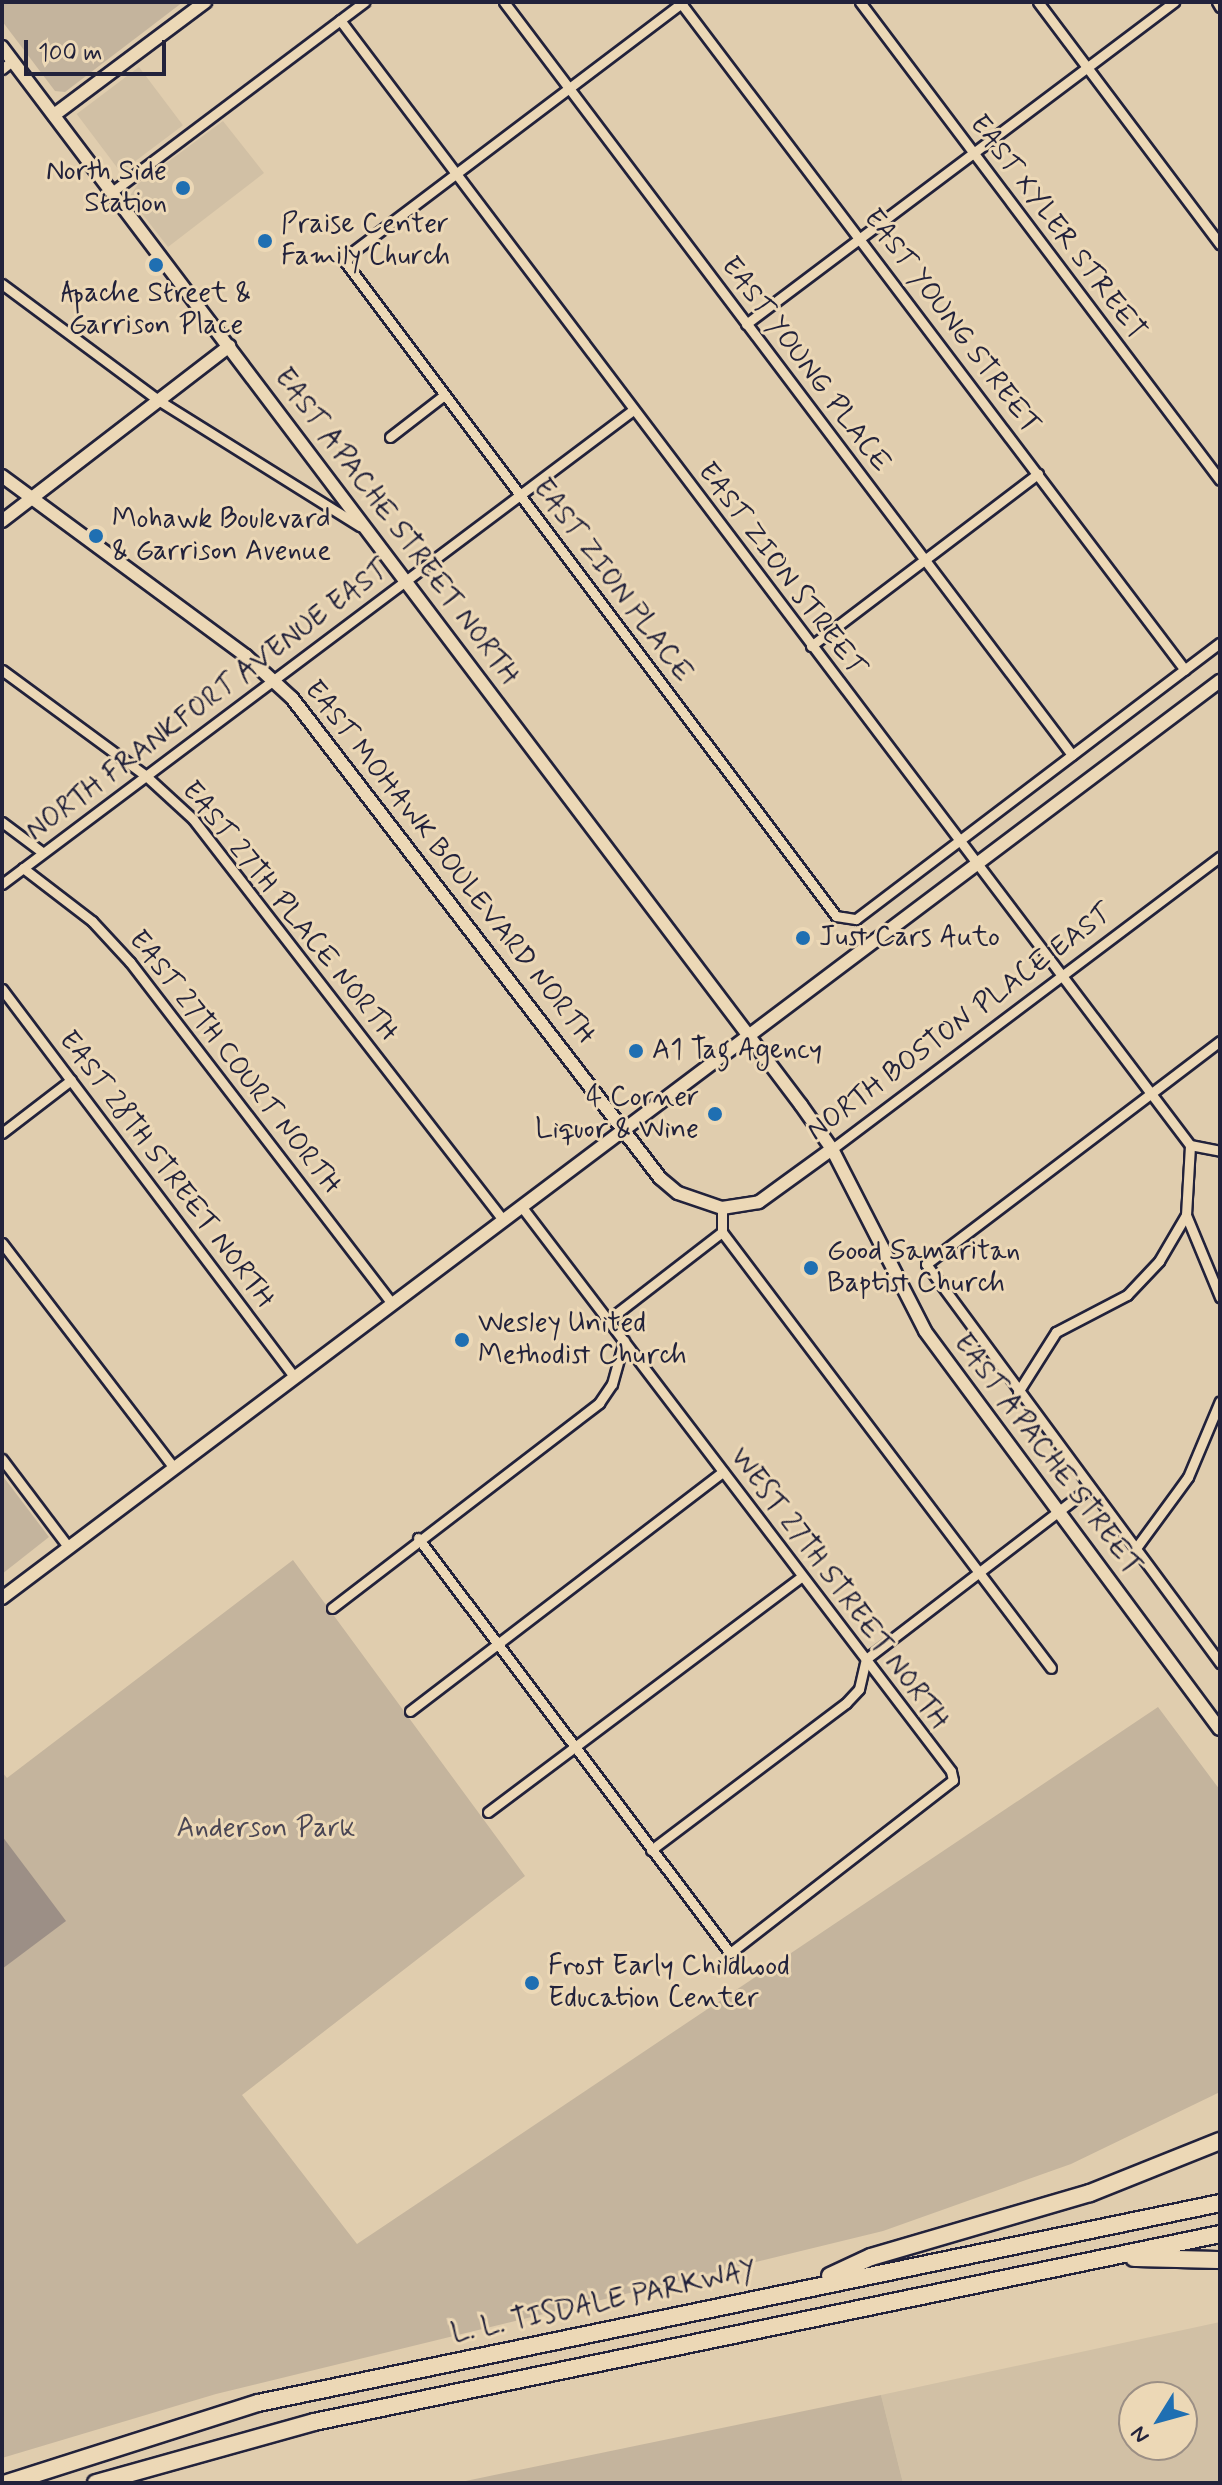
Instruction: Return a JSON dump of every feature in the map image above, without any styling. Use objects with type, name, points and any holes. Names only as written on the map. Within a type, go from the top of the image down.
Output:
[{"type":"highway","points":[[803,2289],[871,2257],[1090,2193],[1220,2141]]},
{"type":"highway","name":"L. L. TISDALE PARKWAY","points":[[7,2483],[258,2403],[1220,2203]]},
{"type":"highway","name":"L. L. TISDALE PARKWAY","points":[[96,2483],[299,2425],[1220,2234]]},
{"type":"highway","points":[[1106,2257],[1220,2260]]},
{"type":"main road","points":[[54,115],[205,2]]},
{"type":"main road","name":"EAST APACHE STREET NORTH","points":[[2,47],[7,65],[54,115],[750,1038]]},
{"type":"main road","points":[[2,521],[229,346]]},
{"type":"main road","name":"EAST MOHAWK BOULEVARD NORTH","points":[[2,476],[273,680],[327,739],[623,1129],[678,1193],[722,1208]]},
{"type":"main road","points":[[2,1598],[623,1129],[750,1038],[1220,681]]},
{"type":"main road","name":"EAST APACHE STREET","points":[[750,1038],[832,1149],[925,1331],[1220,1729]]},
{"type":"main road","name":"NORTH BOSTON PLACE EAST","points":[[722,1208],[776,1193],[832,1149]]},
{"type":"street","points":[[112,192],[364,2]]},
{"type":"street","name":"EAST YOUNG PLACE","points":[[504,2],[1072,755]]},
{"type":"street","points":[[455,174],[682,2]]},
{"type":"street","name":"EAST YOUNG STREET","points":[[682,2],[1185,670]]},
{"type":"street","name":"EAST XYLER STREET","points":[[860,2],[1220,480]]},
{"type":"street","points":[[1038,2],[1220,244]]},
{"type":"street","points":[[746,324],[1174,2]]},
{"type":"street","name":"EAST ZION STREET","points":[[340,20],[1190,1145]]},
{"type":"street","name":"EAST ZION PLACE","points":[[455,174],[351,253],[346,263],[836,916],[848,920],[959,840]]},
{"type":"street","points":[[2,284],[158,400],[367,530]]},
{"type":"street","points":[[390,437],[443,396]]},
{"type":"street","name":"NORTH FRANKFORT AVENUE EAST","points":[[2,884],[633,410]]},
{"type":"street","points":[[811,646],[1038,474]]},
{"type":"street","points":[[959,840],[1220,643]]},
{"type":"street","name":"EAST 27TH PLACE NORTH","points":[[2,670],[145,775],[193,819],[503,1220]]},
{"type":"street","points":[[2,822],[42,852]]},
{"type":"street","name":"NORTH BOSTON PLACE EAST","points":[[832,1149],[1220,857]]},
{"type":"street","name":"EAST 27TH COURT NORTH","points":[[23,868],[92,921],[130,962],[392,1303]]},
{"type":"street","name":"EAST 28TH STREET NORTH","points":[[2,989],[294,1376]]},
{"type":"street","points":[[1151,1093],[1220,1041]]},
{"type":"street","points":[[2,1133],[71,1080]]},
{"type":"street","name":"EAST APACHE STREET","points":[[1151,1093],[926,1264],[1220,1663]]},
{"type":"street","points":[[1220,1151],[1190,1145],[1186,1215],[1220,1297]]},
{"type":"street","name":"WEST 27TH STREET NORTH","points":[[521,1206],[866,1659],[953,1780],[730,1953],[651,1850]]},
{"type":"street","points":[[722,1208],[722,1232],[1051,1668]]},
{"type":"street","points":[[1018,1392],[1056,1332],[1103,1310],[1146,1278],[1186,1215]]},
{"type":"street","points":[[608,1320],[722,1232]]},
{"type":"street","points":[[2,1243],[174,1468]]},
{"type":"street","points":[[332,1608],[418,1538],[599,1403],[612,1384],[624,1341]]},
{"type":"street","points":[[1136,1548],[1188,1477],[1220,1401]]},
{"type":"street","points":[[2,1459],[69,1548]]},
{"type":"street","points":[[410,1711],[723,1472]]},
{"type":"street","points":[[418,1538],[651,1850],[846,1703],[859,1689],[866,1659],[1090,1487]]},
{"type":"street","points":[[488,1812],[801,1577]]},
{"type":"shaded area","points":[[139,67],[183,125],[121,172],[77,114]]},
{"type":"shaded area","points":[[223,121],[264,173],[168,247],[129,197],[138,184]]},
{"type":"shaded area","points":[[2,1836],[66,1921],[2,1969]]},
{"type":"shaded area","points":[[1220,2322],[1220,2483],[903,2483],[881,2395]]},
{"type":"green space","points":[[2,2],[183,2],[65,92],[55,91],[2,21]]},
{"type":"green space","points":[[2,1475],[49,1537],[2,1574]]},
{"type":"green space","name":"Anderson Park","points":[[293,1560],[525,1876],[242,2095],[357,2244],[1158,1707],[1220,1790],[1220,2092],[1071,2164],[883,2231],[216,2394],[2,2458],[2,1772],[7,1778]]},
{"type":"green space","points":[[881,2395],[903,2483],[456,2483]]},
{"type":"place","name":"North Side Station","points":[[183,188]]},
{"type":"place","name":"Praise Center Family Church","points":[[265,241]]},
{"type":"place","name":"Apache Street & Garrison Place","points":[[156,265]]},
{"type":"place","name":"Mohawk Boulevard & Garrison Avenue","points":[[96,536]]},
{"type":"place","name":"Just Cars Auto","points":[[803,938]]},
{"type":"place","name":"A1 Tag Agency","points":[[636,1051]]},
{"type":"place","name":"4 Corner Liquor & Wine","points":[[715,1114]]},
{"type":"place","name":"Good Samaritan Baptist Church","points":[[811,1268]]},
{"type":"place","name":"Wesley United Methodist Church","points":[[462,1340]]},
{"type":"place","name":"Frost Early Childhood Education Center","points":[[532,1983]]}]
